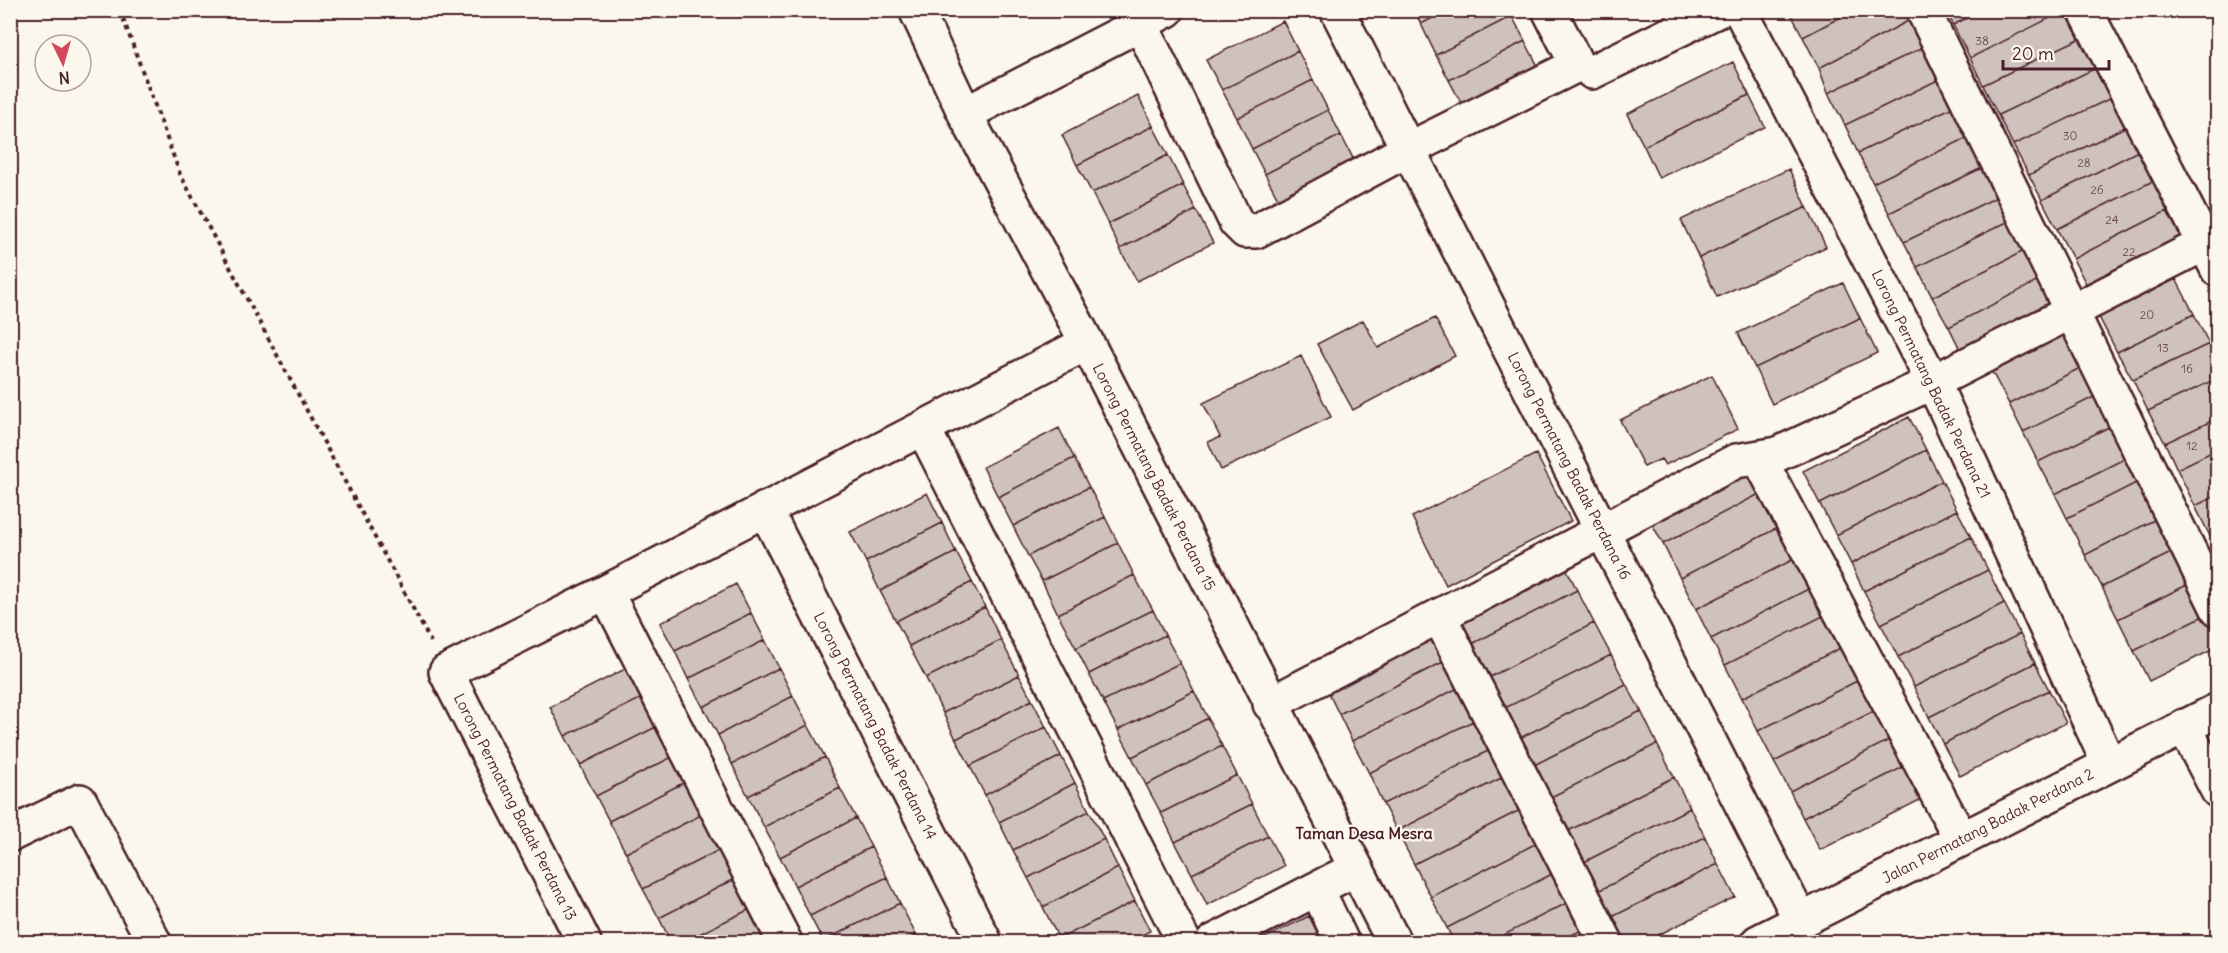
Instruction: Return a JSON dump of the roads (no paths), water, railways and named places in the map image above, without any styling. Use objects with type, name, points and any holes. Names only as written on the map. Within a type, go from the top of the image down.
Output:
[{"type":"street","name":"Lorong Permatang Badak Perdana 15","points":[[916,10],[965,114],[1087,343],[1394,942]]},
{"type":"street","name":"Lorong Permatang Badak Perdana 16","points":[[1337,10],[1801,921]]},
{"type":"street","points":[[965,114],[1154,18],[1236,222],[1245,231],[1256,231],[1408,149],[1575,66],[1574,59],[1549,10]]},
{"type":"street","points":[[1592,72],[1719,10]]},
{"type":"street","name":"Lorong Permatang Badak Perdana 21","points":[[1740,10],[1933,382],[2109,764]]},
{"type":"street","points":[[1923,10],[2217,609]]},
{"type":"street","points":[[1270,704],[1736,461],[1778,454],[1933,382],[2070,311],[2211,257],[2085,10]]},
{"type":"street","points":[[785,942],[606,592],[1087,343]]},
{"type":"street","points":[[923,428],[1184,942]]},
{"type":"street","points":[[1759,458],[1960,839]]},
{"type":"street","name":"Lorong Permatang Badak Perdana 14","points":[[765,509],[985,942]]},
{"type":"street","name":"Lorong Permatang Badak Perdana 13","points":[[584,942],[446,672],[606,592]]},
{"type":"street","points":[[1439,616],[1606,942]]},
{"type":"street","name":"Jalan Permatang Badak Perdana 2","points":[[1758,942],[2217,710]]},
{"type":"street","points":[[2184,726],[2217,791]]},
{"type":"street","points":[[10,835],[80,801],[154,942]]},
{"type":"street","points":[[1213,942],[1355,869]]},
{"type":"street","points":[[1317,889],[1342,942]]},
{"type":"district","name":"Taman Desa Mesra","points":[[1364,833]]}]
